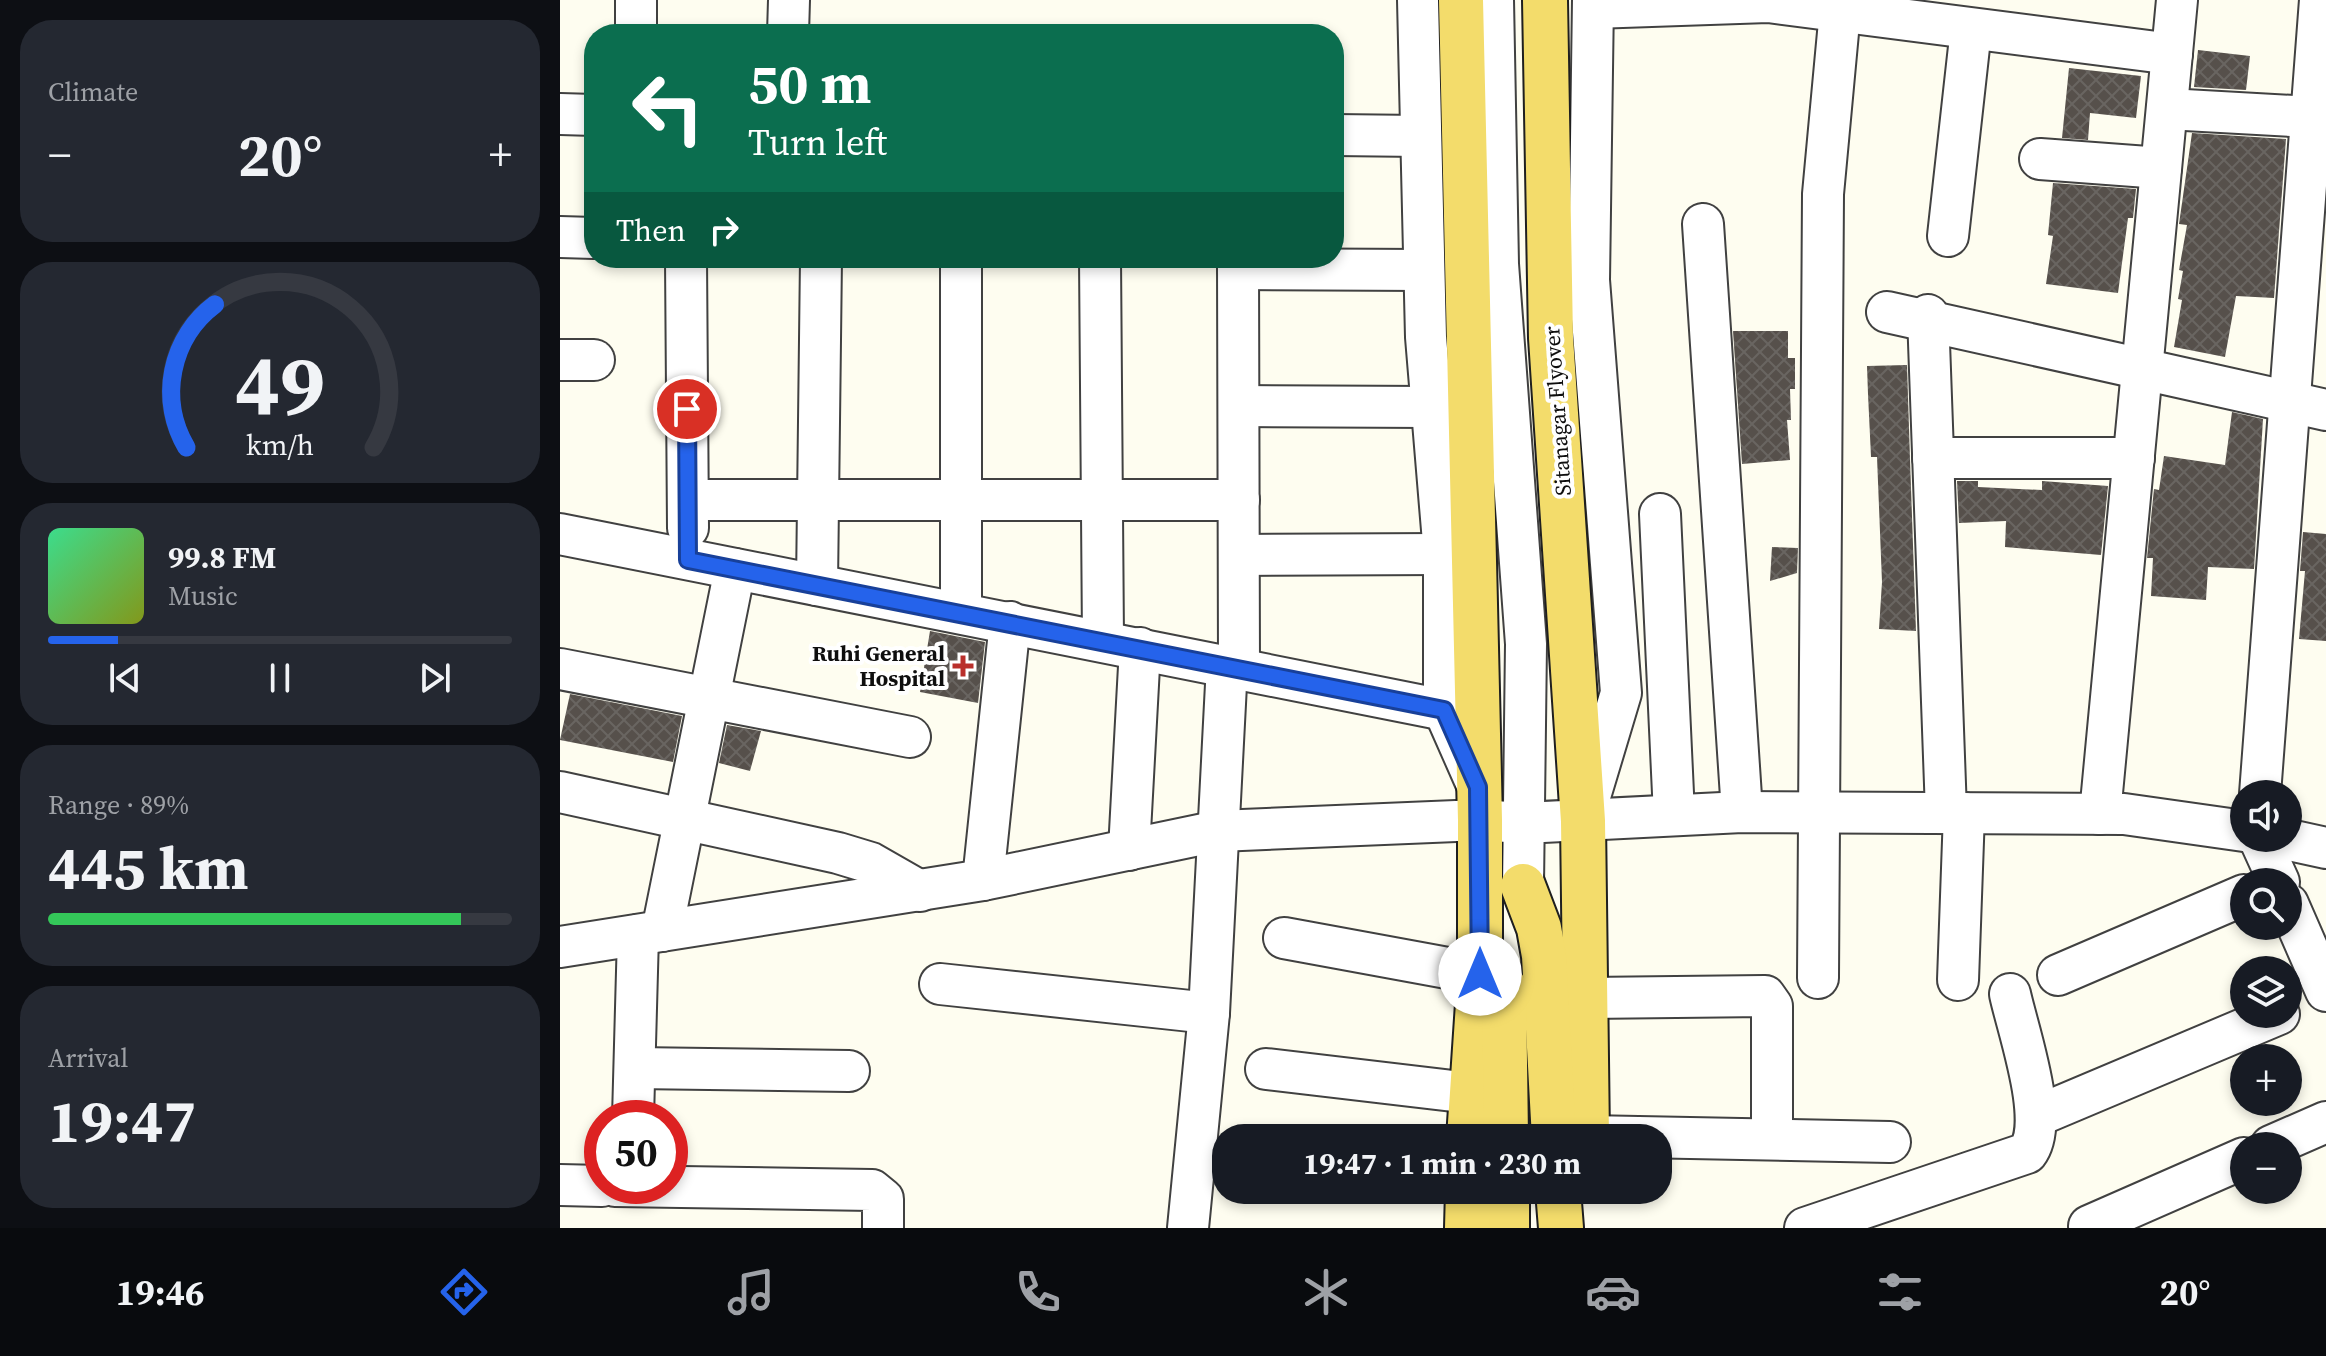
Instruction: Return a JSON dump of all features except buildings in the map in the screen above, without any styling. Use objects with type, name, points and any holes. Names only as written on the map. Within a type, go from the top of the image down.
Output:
[{"type":"main road","points":[[1461,0],[1460,706],[1493,810],[1469,1124]]},
{"type":"main road","name":"Sitanagar Flyover","points":[[1545,0],[1551,338],[1583,821],[1587,998],[1577,1124]]},
{"type":"main road","points":[[1523,886],[1539,928],[1574,1124]]},
{"type":"main road","points":[[1506,1124],[1506,965],[1523,886]]},
{"type":"main road","points":[[1467,1228],[1468,1204]]},
{"type":"main road","points":[[1507,1204],[1507,1228]]},
{"type":"main road","points":[[1559,1204],[1561,1228]]},
{"type":"main road","points":[[1587,1204],[1587,1228]]},
{"type":"street","points":[[788,24],[789,0]]},
{"type":"street","points":[[560,534],[1233,666],[1460,706],[1431,407],[1424,270],[1418,0]]},
{"type":"street","points":[[1493,0],[1498,264],[1526,644],[1493,810],[1523,886]]},
{"type":"street","points":[[2100,814],[2177,0]]},
{"type":"street","points":[[2261,780],[2320,0]]},
{"type":"street","points":[[1583,821],[1621,693],[1589,280],[1593,4],[1734,1],[1840,11],[2172,54]]},
{"type":"street","points":[[1818,978],[1823,194],[1840,11]]},
{"type":"street","points":[[1948,236],[1971,29]]},
{"type":"street","points":[[2167,109],[2311,117]]},
{"type":"street","points":[[560,114],[584,115]]},
{"type":"street","points":[[1344,135],[1421,136]]},
{"type":"street","points":[[2040,159],[2161,168]]},
{"type":"street","points":[[1703,224],[1742,812]]},
{"type":"street","points":[[560,237],[584,238]]},
{"type":"street","points":[[1344,267],[1424,270]]},
{"type":"street","points":[[686,268],[688,560]]},
{"type":"street","points":[[817,585],[821,268]]},
{"type":"street","points":[[961,268],[961,613]]},
{"type":"street","points":[[1100,268],[1102,500],[1121,644],[1129,850]]},
{"type":"street","points":[[1188,1228],[1209,1013],[1218,831],[1233,666],[1239,555],[1238,268]]},
{"type":"street","points":[[1887,312],[2326,410]]},
{"type":"street","points":[[1928,315],[1933,458],[1955,812],[1958,980]]},
{"type":"street","points":[[1239,406],[1431,407]]},
{"type":"street","points":[[1933,458],[2134,458]]},
{"type":"street","points":[[688,500],[1239,500]]},
{"type":"street","points":[[1660,514],[1674,815]]},
{"type":"street","points":[[1239,555],[1444,554]]},
{"type":"street","points":[[634,1100],[650,933],[684,819],[735,569]]},
{"type":"street","points":[[983,880],[1010,622]]},
{"type":"street","points":[[560,669],[910,737]]},
{"type":"street","points":[[560,792],[871,863],[920,891]]},
{"type":"street","points":[[560,947],[983,880],[1218,831],[1493,810],[1583,821],[1742,812],[2100,814],[2230,829]]},
{"type":"street","points":[[2302,843],[2326,848]]},
{"type":"street","points":[[2058,975],[2230,901]]},
{"type":"street","points":[[2302,937],[2326,993],[2302,1004]]},
{"type":"street","points":[[1284,938],[1480,974]]},
{"type":"street","points":[[940,984],[1209,1013]]},
{"type":"street","points":[[1805,1228],[2027,1153],[2034,1144],[2037,1116],[2010,994]]},
{"type":"street","points":[[1587,998],[1765,996],[1772,1006],[1772,1139]]},
{"type":"street","points":[[2037,1116],[2246,1028]]},
{"type":"street","points":[[635,1068],[849,1071]]},
{"type":"street","points":[[1266,1069],[1470,1093]]},
{"type":"street","points":[[2302,1132],[2326,1122]]},
{"type":"street","points":[[1672,1138],[1890,1142]]},
{"type":"street","points":[[2089,1226],[2230,1164]]},
{"type":"street","points":[[560,1185],[584,1186]]},
{"type":"street","points":[[688,1187],[872,1190],[883,1199],[883,1228]]},
{"type":"place","name":"Ruhi General Hospital","points":[[963,666]]},
{"type":"route","points":[[687,409],[688,560],[1444,710],[1478,787],[1480,974]]}]
